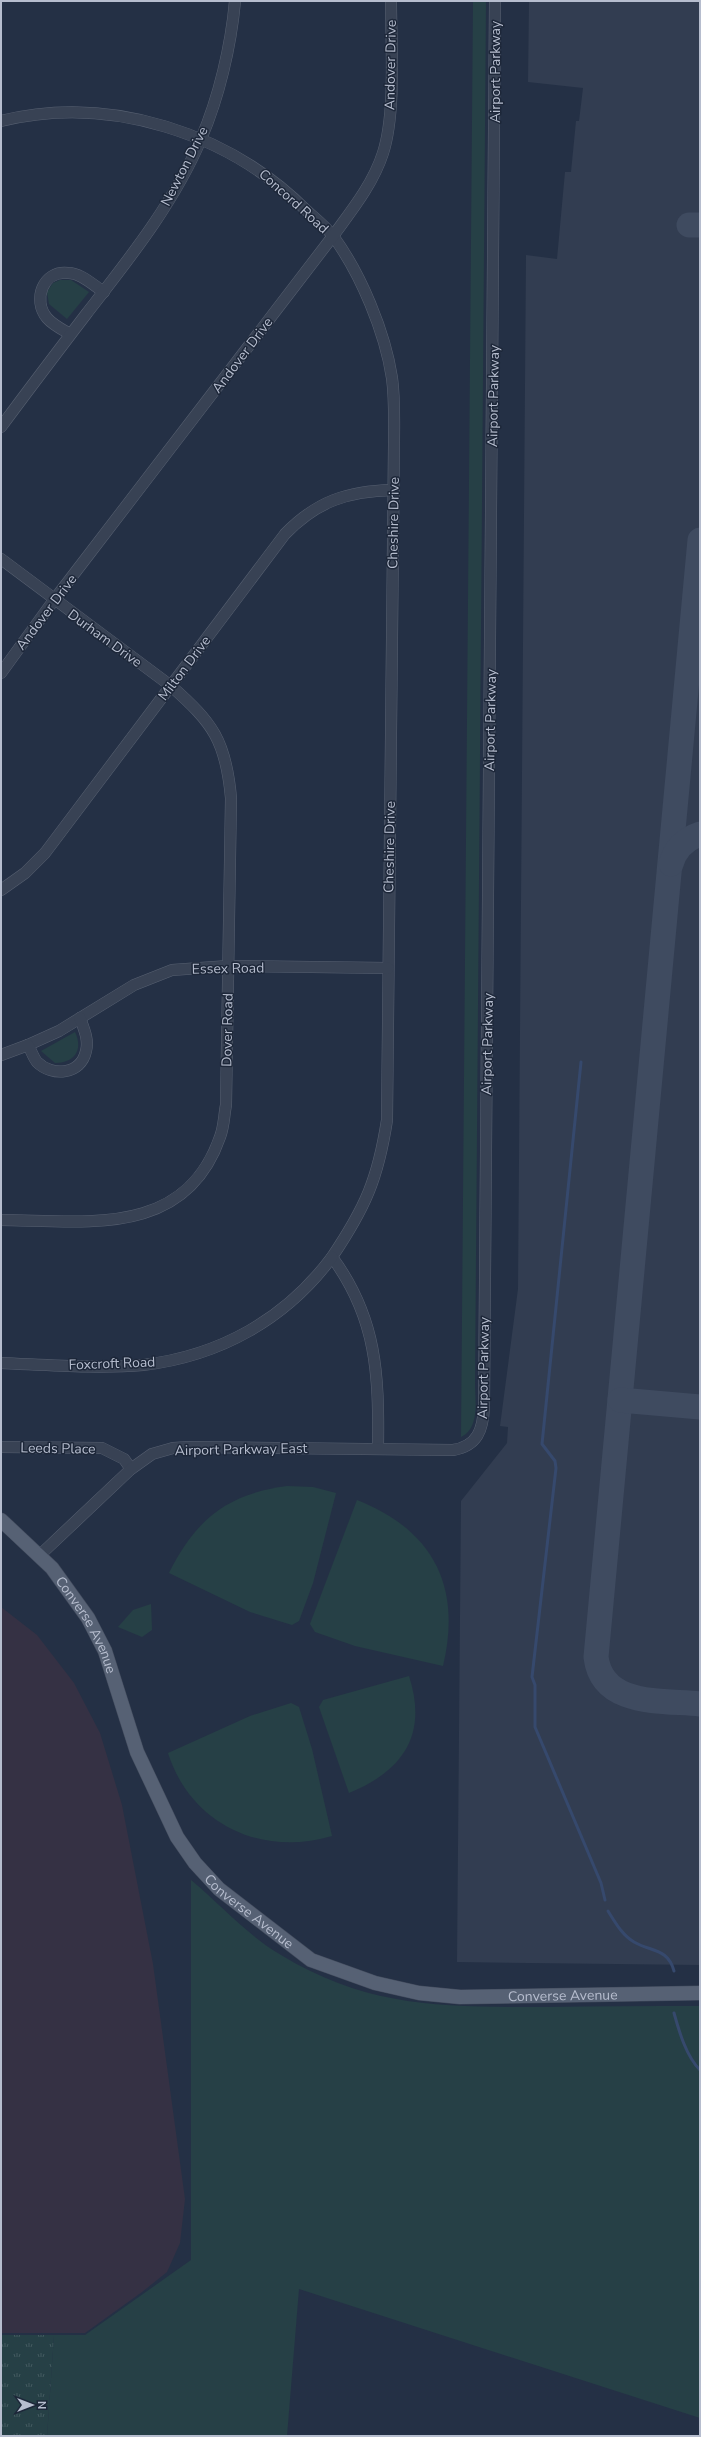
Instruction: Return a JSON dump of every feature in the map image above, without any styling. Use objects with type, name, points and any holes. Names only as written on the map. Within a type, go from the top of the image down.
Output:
[{"type":"main road","name":"Converse Avenue","points":[[1,1520],[40,1555],[80,1606],[105,1651],[137,1752],[177,1838],[195,1863],[218,1889],[311,1960],[376,1983],[419,1993],[460,1997],[700,1993]]},
{"type":"street","name":"Newton Drive","points":[[1,427],[70,334],[104,292],[165,206],[201,138],[223,69],[235,1]]},
{"type":"street","name":"Andover Drive","points":[[1,673],[54,600],[333,236],[370,184],[383,153],[389,122],[391,1]]},
{"type":"street","name":"Airport Parkway","points":[[478,1438],[482,1426],[484,1399],[496,1]]},
{"type":"street","name":"Concord Road","points":[[1,121],[61,113],[94,114],[136,119],[201,138],[231,153],[263,172],[294,198],[333,236]]},
{"type":"street","name":"Cheshire Drive","points":[[332,1257],[358,1217],[372,1186],[382,1153],[388,1090],[394,402],[392,378],[386,352],[374,315],[359,281],[333,236]]},
{"type":"street","points":[[70,334],[48,319],[40,305],[41,290],[46,280],[57,273],[69,272],[81,277],[104,292]]},
{"type":"street","name":"Milton Drive","points":[[1,890],[25,873],[45,853],[285,534],[302,517],[323,504],[345,495],[368,490],[393,490]]},
{"type":"street","name":"Durham Drive","points":[[1,559],[171,686]]},
{"type":"street","name":"Dover Road","points":[[1,1220],[124,1220],[147,1214],[169,1202],[189,1187],[206,1166],[220,1137],[226,1105],[230,798],[228,768],[221,746],[209,725],[193,706],[171,686]]},
{"type":"street","name":"Essex Road","points":[[1,1055],[28,1045],[80,1018],[134,985],[172,970],[196,967],[228,966],[388,968]]},
{"type":"street","points":[[28,1045],[35,1060],[45,1069],[58,1072],[73,1070],[81,1063],[86,1052],[87,1038],[80,1018]]},
{"type":"street","points":[[332,1257],[350,1281],[366,1318],[376,1360],[379,1402],[378,1448]]},
{"type":"street","name":"Foxcroft Road","points":[[1,1364],[143,1365],[199,1353],[225,1344],[272,1318],[317,1278],[332,1257]]},
{"type":"street","name":"Airport Parkway East","points":[[40,1555],[132,1469],[152,1454],[173,1448],[378,1448],[454,1450],[466,1446],[478,1438]]},
{"type":"street","name":"Leeds Place","points":[[1,1447],[102,1448],[124,1460],[132,1469]]},
{"type":"shaded area","points":[[529,1],[700,1],[700,1965],[457,1962],[461,1501],[507,1443],[508,1427],[500,1426],[518,1289],[526,255],[557,259],[565,172],[571,172],[576,121],[579,121],[583,88],[528,82]]},
{"type":"shaded area","points":[[1,1607],[37,1635],[74,1683],[100,1733],[122,1805],[153,1964],[185,2199],[180,2243],[167,2272],[85,2333],[1,2333]]},
{"type":"green space","points":[[473,1],[486,1],[476,1406],[474,1421],[467,1433],[461,1437]]},
{"type":"green space","points":[[60,280],[71,280],[89,292],[67,319],[49,304],[47,292],[53,283]]},
{"type":"green space","points":[[75,1032],[78,1045],[77,1050],[75,1055],[67,1061],[55,1063],[41,1051]]},
{"type":"green space","points":[[287,1486],[313,1487],[336,1493],[313,1583],[299,1621],[292,1625],[250,1612],[169,1573],[179,1554],[190,1538],[202,1524],[216,1512],[247,1495]]},
{"type":"green space","points":[[357,1500],[383,1512],[405,1527],[423,1545],[436,1564],[444,1586],[448,1611],[448,1637],[443,1666],[355,1646],[315,1632],[310,1624]]},
{"type":"green space","points":[[151,1604],[152,1630],[142,1637],[118,1627],[133,1610]]},
{"type":"green space","points":[[409,1676],[414,1697],[415,1716],[413,1733],[406,1748],[397,1762],[384,1774],[349,1793],[319,1707],[323,1700]]},
{"type":"green space","points":[[291,1703],[299,1707],[312,1749],[332,1836],[306,1841],[280,1842],[255,1838],[232,1829],[212,1816],[193,1799],[179,1778],[168,1753],[250,1716]]},
{"type":"green space","points":[[191,1880],[245,1929],[281,1955],[314,1973],[346,1986],[378,1995],[442,2005],[546,2007],[700,2006],[700,2418],[299,2289],[287,2436],[47,2436],[54,2335],[85,2335],[191,2260]]},
{"type":"green space","points":[[1,2335],[54,2335],[47,2436],[1,2436]]},
{"type":"waterway","points":[[581,1062],[542,1444],[555,1461],[556,1468],[532,1677],[535,1685],[535,1727],[601,1883],[605,1900]]},
{"type":"waterway","points":[[608,1911],[626,1936],[640,1945],[663,1954],[668,1958],[674,1971]]},
{"type":"waterway","points":[[674,2013],[687,2051],[700,2070]]},
{"type":"taxiway","points":[[689,225],[700,225]]},
{"type":"taxiway","points":[[700,540],[596,1657],[601,1673],[609,1685],[622,1693],[636,1698],[652,1701],[700,1704]]},
{"type":"taxiway","points":[[671,864],[681,845],[700,834]]},
{"type":"taxiway","points":[[620,1400],[700,1407]]}]
